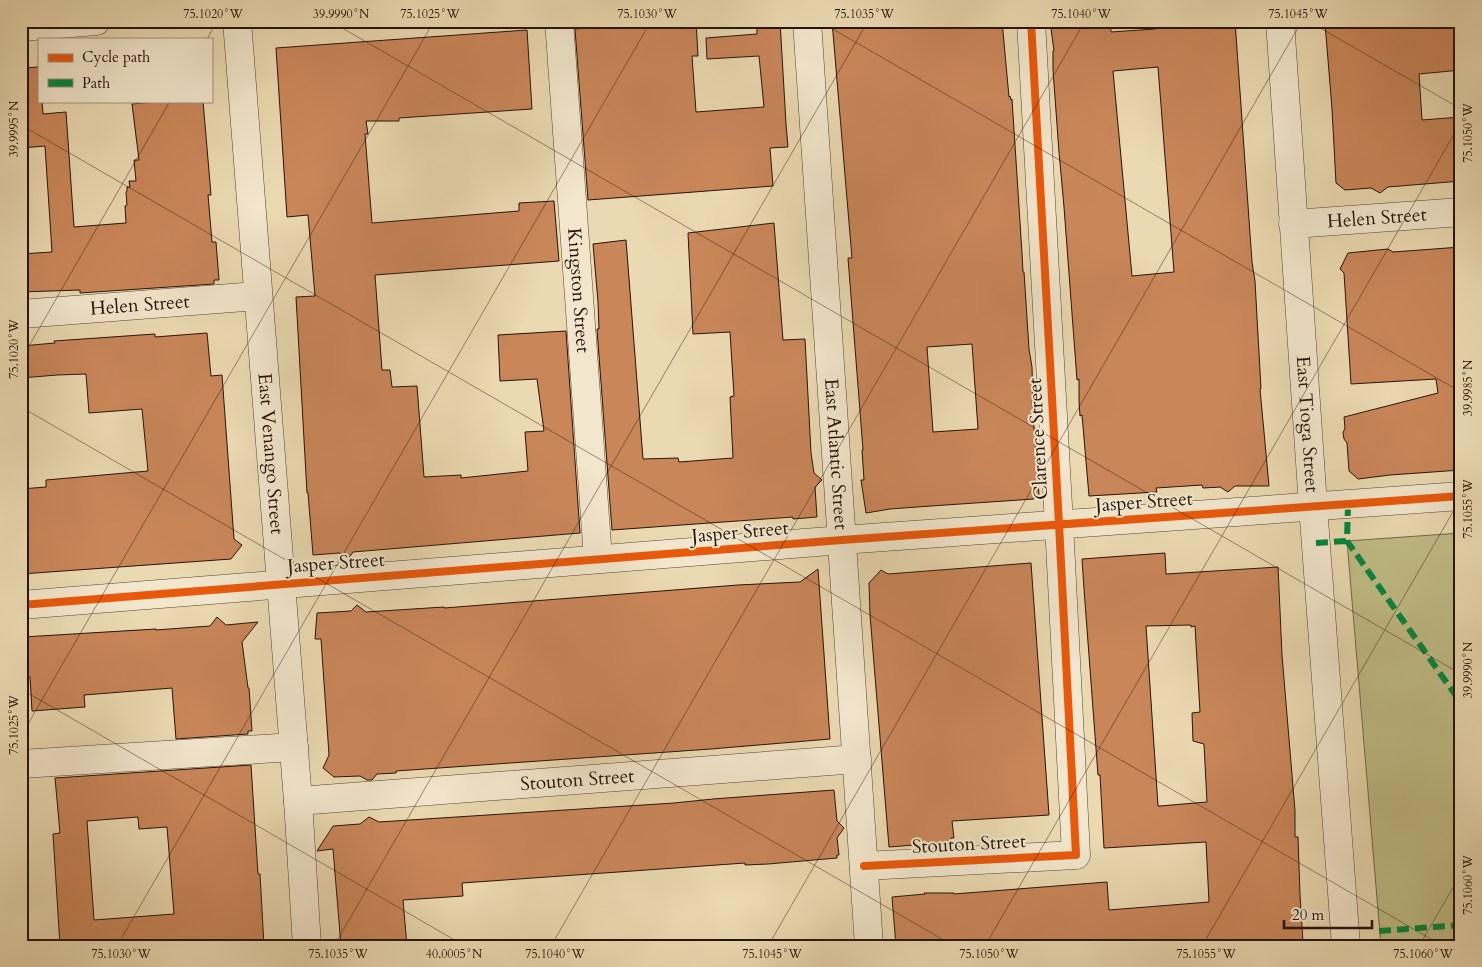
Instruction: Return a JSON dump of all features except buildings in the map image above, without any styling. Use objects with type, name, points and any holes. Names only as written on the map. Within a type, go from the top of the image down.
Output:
[{"type":"street","points":[[21,27],[96,21]]},
{"type":"street","name":"East Venango Street","points":[[237,21],[294,747],[307,946]]},
{"type":"street","name":"Kingston Street","points":[[559,21],[598,559]]},
{"type":"street","name":"East Atlantic Street","points":[[806,21],[870,946]]},
{"type":"street","name":"Clarence Street","points":[[1031,21],[1076,855]]},
{"type":"street","name":"East Tioga Street","points":[[1280,21],[1313,506],[1346,946]]},
{"type":"street","name":"Helen Street","points":[[1293,224],[1461,212]]},
{"type":"street","name":"Helen Street","points":[[21,314],[258,296]]},
{"type":"street","name":"Jasper Street","points":[[21,605],[842,540],[1461,496]]},
{"type":"street","points":[[21,764],[294,747]]},
{"type":"street","name":"Stouton Street","points":[[298,801],[857,759]]},
{"type":"street","name":"Stouton Street","points":[[864,866],[1076,855]]},
{"type":"shaded area","points":[[1461,533],[1461,946],[1381,946],[1347,541]]},
{"type":"marked path","points":[[1348,504],[1347,541],[1461,703]]},
{"type":"marked path","points":[[1316,543],[1347,541]]},
{"type":"marked path","points":[[1379,931],[1461,925]]},
{"type":"cycle path","points":[[864,866],[1076,855],[1031,21]]},
{"type":"cycle path","points":[[21,605],[842,540],[1461,496]]}]
